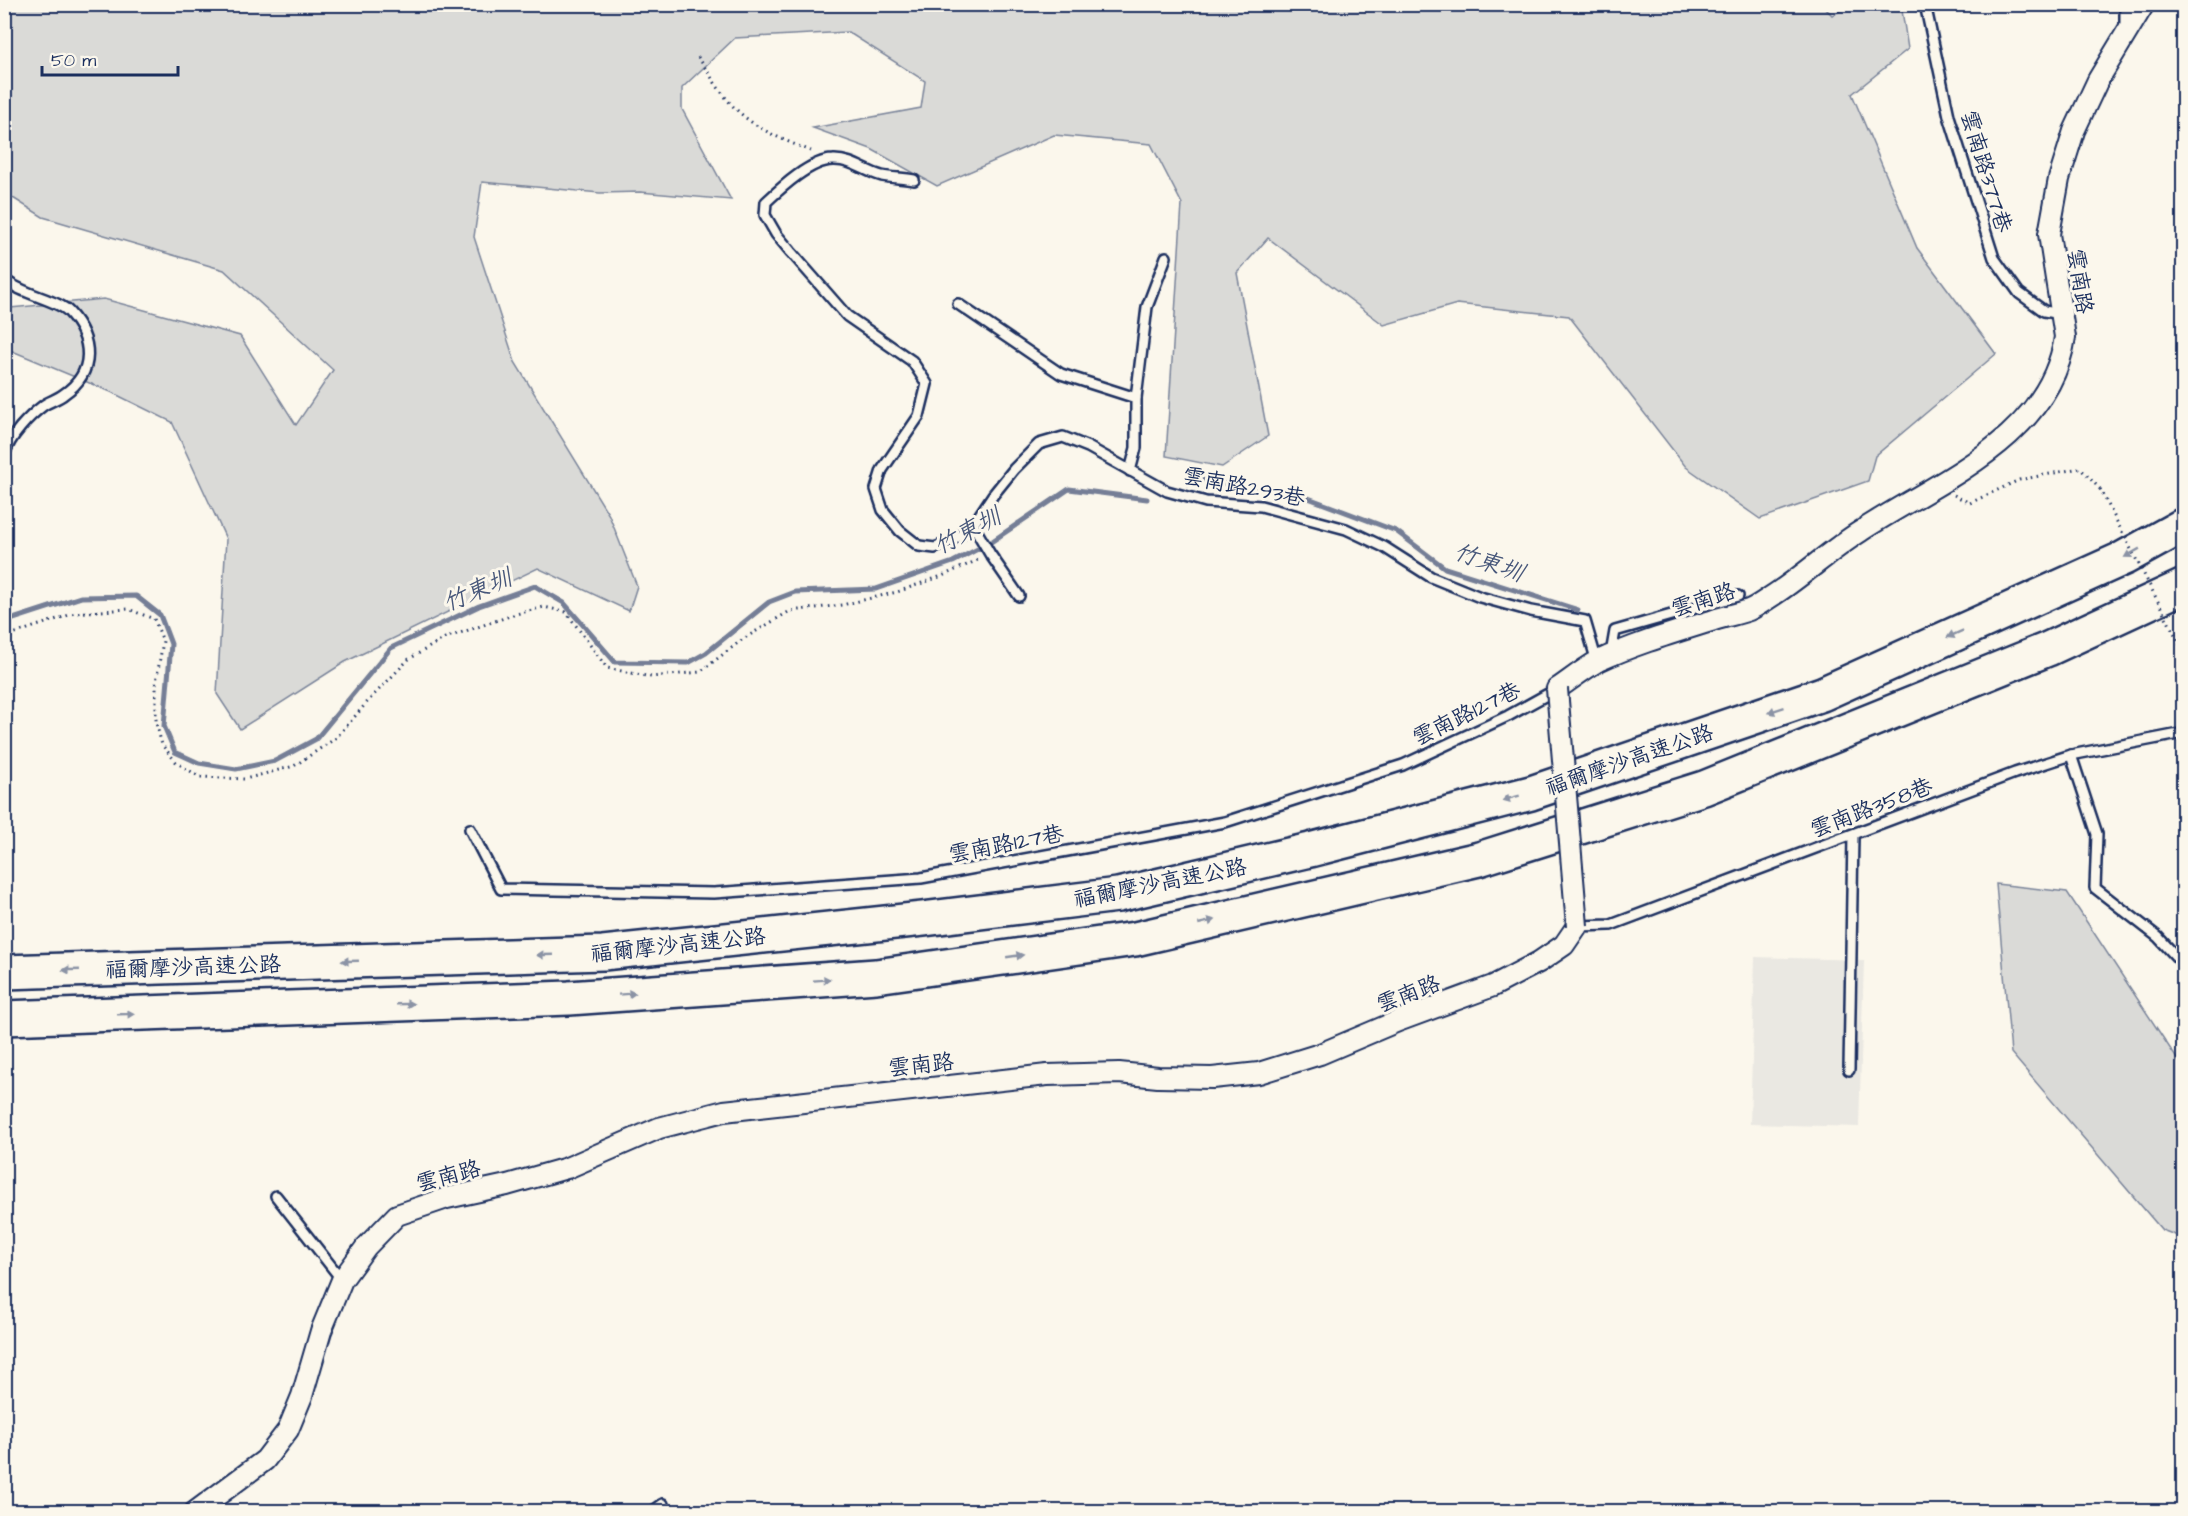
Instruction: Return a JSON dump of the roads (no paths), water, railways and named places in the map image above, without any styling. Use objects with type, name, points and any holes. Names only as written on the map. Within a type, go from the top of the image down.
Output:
[{"type":"highway","name":"福爾摩沙高速公路","points":[[4,972],[603,953],[1118,895],[1310,850],[1531,792],[1822,694],[2124,558],[2184,525]]},
{"type":"highway","name":"福爾摩沙高速公路","points":[[4,1018],[581,998],[876,976],[1136,939],[1479,860],[1704,788],[2048,650],[2184,586]]},
{"type":"street","name":"雲南路","points":[[1557,689],[1604,659],[1716,619],[1750,610],[1859,532],[1943,483],[1988,453],[2035,406],[2055,376],[2063,354],[2065,337],[2049,234],[2059,179],[2074,131],[2098,80],[2144,4]]},
{"type":"street","points":[[1557,689],[1577,926]]},
{"type":"street","name":"雲南路","points":[[195,1512],[265,1460],[288,1430],[302,1396],[321,1331],[342,1280],[366,1247],[397,1215],[447,1198],[507,1185],[567,1168],[659,1128],[724,1111],[1047,1075],[1119,1073],[1158,1077],[1212,1078],[1259,1073],[1320,1054],[1398,1021],[1493,986],[1539,962],[1564,945],[1577,926]]},
{"type":"lane","name":"雲南路377巷","points":[[1925,4],[1949,116],[1994,258],[2019,293],[2044,311],[2062,314]]},
{"type":"lane","points":[[2125,4],[2125,34]]},
{"type":"lane","points":[[914,180],[881,175],[852,164],[832,160],[810,168],[784,185],[766,202],[765,215],[776,234],[847,316],[912,361],[927,384],[919,416],[882,470],[876,489],[883,510],[900,531],[919,546],[935,548],[957,538],[973,525],[1019,596]]},
{"type":"lane","points":[[1130,471],[1136,448],[1136,398],[1147,308],[1167,257]]},
{"type":"lane","points":[[4,279],[26,293],[68,309],[86,337],[88,363],[79,380],[65,394],[45,404],[27,420],[7,445],[4,455]]},
{"type":"lane","points":[[958,304],[1061,374],[1136,398]]},
{"type":"lane","name":"雲南路293巷","points":[[973,525],[1014,469],[1039,444],[1063,437],[1088,447],[1167,491],[1206,502],[1261,506],[1346,529],[1384,547],[1431,577],[1480,597],[1531,611],[1585,621],[1604,659]]},
{"type":"lane","points":[[1604,659],[1615,631],[1738,596]]},
{"type":"lane","name":"雲南路127巷","points":[[470,830],[501,889],[714,893],[921,878],[1225,822],[1403,765],[1508,716],[1557,689]]},
{"type":"lane","name":"雲南路358巷","points":[[1577,926],[1611,925],[2015,773],[2072,755],[2184,733]]},
{"type":"lane","points":[[2072,755],[2097,834],[2095,888],[2158,937],[2184,965]]},
{"type":"lane","points":[[1849,1070],[1853,835]]},
{"type":"lane","points":[[276,1196],[342,1280]]},
{"type":"lane","points":[[652,1512],[663,1503]]},
{"type":"waterway","name":"竹東圳","points":[[1189,484],[1201,480],[1303,496],[1396,531],[1445,568],[1578,610]]},
{"type":"waterway","name":"竹東圳","points":[[7,621],[81,597],[136,596],[160,615],[171,644],[164,726],[175,752],[199,763],[236,769],[275,761],[316,739],[391,648],[479,606],[535,586],[564,603],[615,662],[688,663],[706,653],[769,602],[795,592],[876,589],[953,562],[991,542],[1069,489],[1147,499]]}]
